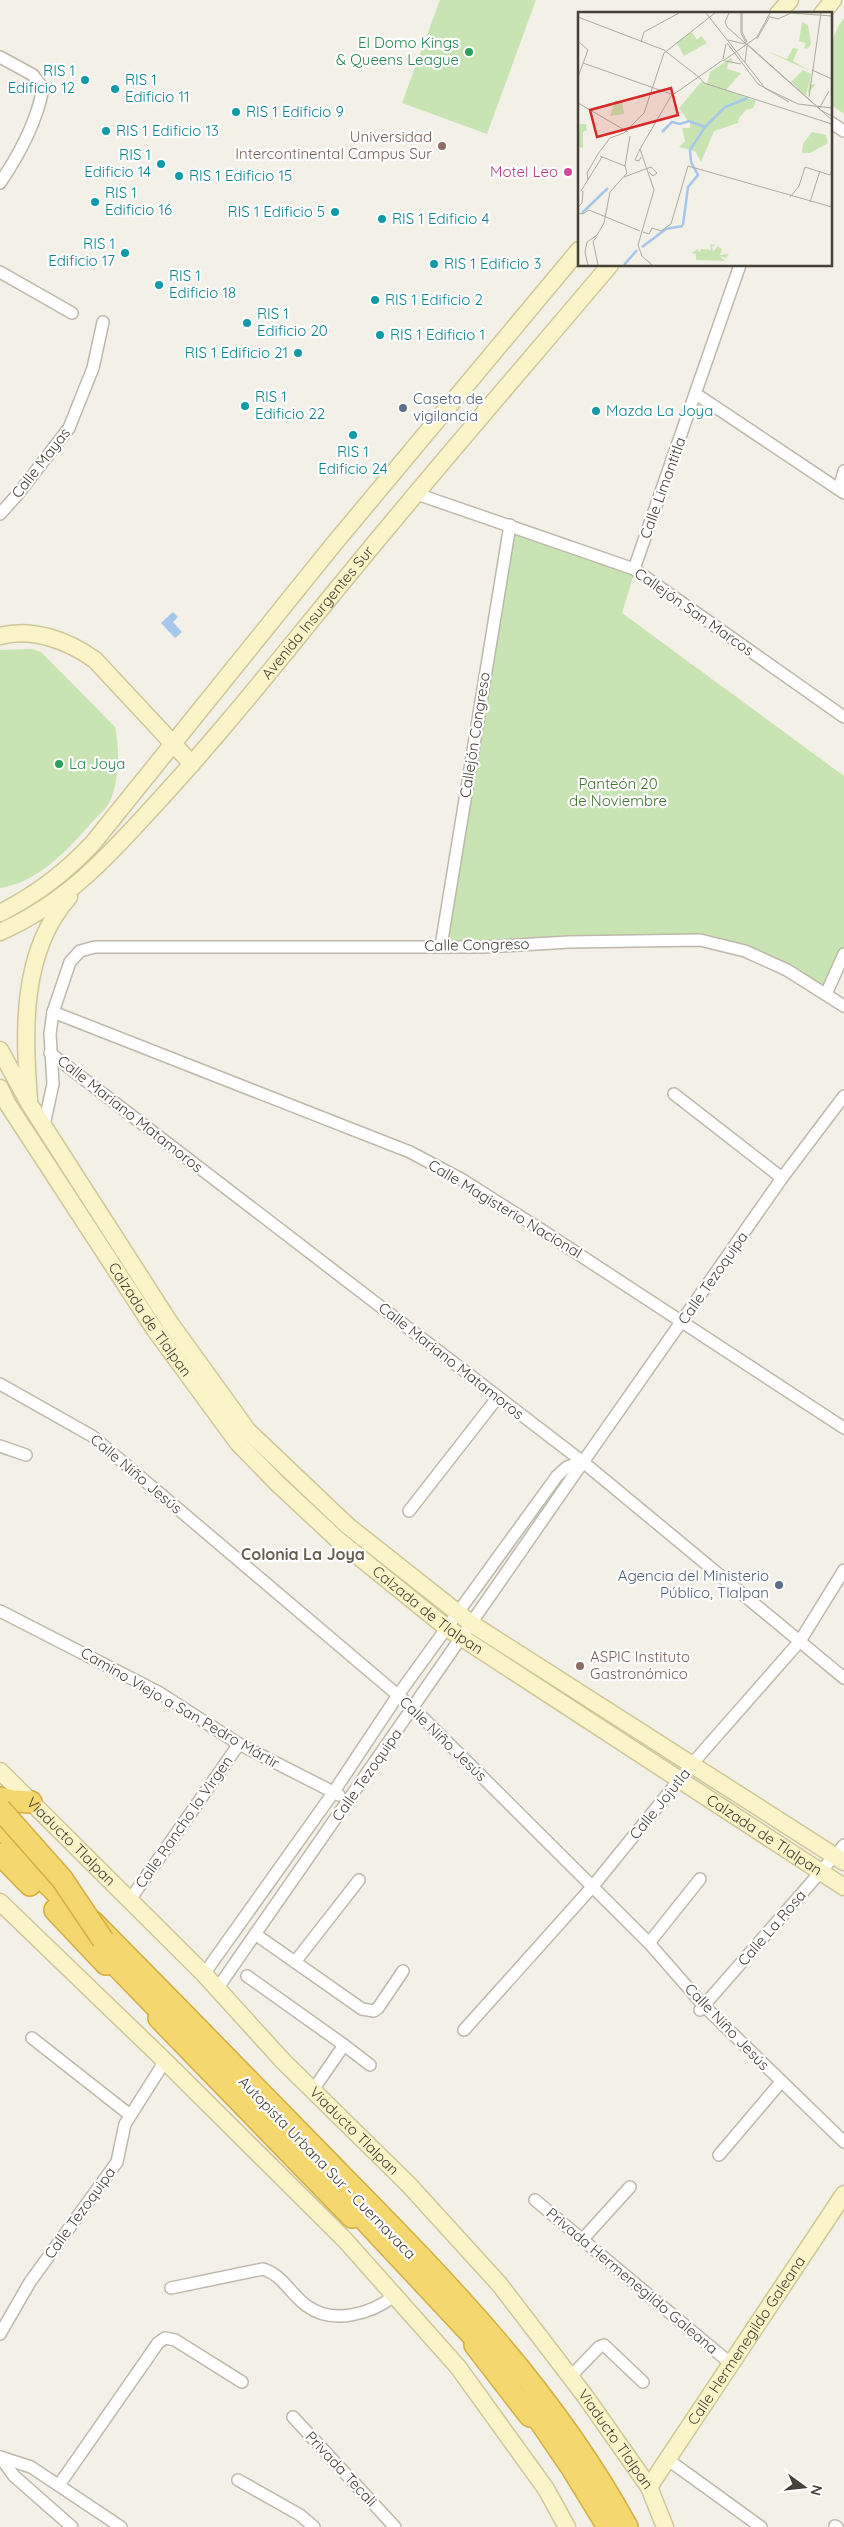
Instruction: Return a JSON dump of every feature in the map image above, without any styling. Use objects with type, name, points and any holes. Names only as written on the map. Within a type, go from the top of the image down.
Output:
[{"type":"highway","points":[[0,1798],[13,1802],[31,1802]]},
{"type":"highway","points":[[0,1809],[62,1879],[103,1940]]},
{"type":"highway","points":[[0,1827],[448,2284],[504,2349],[556,2416],[600,2478],[627,2527]]},
{"type":"highway","name":"Autopista Urbana Sur - Cuernavaca","points":[[0,1836],[414,2257],[501,2351],[548,2412],[590,2473],[620,2527]]},
{"type":"highway","name":"Autopista Urbana Sur - Cuernavaca","points":[[0,1847],[324,2178],[491,2354],[540,2418],[608,2527]]},
{"type":"highway","points":[[0,1854],[421,2287],[481,2352],[516,2396],[603,2527]]},
{"type":"main road","points":[[780,12],[790,0]]},
{"type":"main road","name":"Avenida Insurgentes Sur","points":[[0,913],[38,892],[75,862],[100,835],[328,551],[578,251]]},
{"type":"main road","name":"Avenida Insurgentes Sur","points":[[0,932],[46,908],[88,876],[192,764],[609,266]]},
{"type":"main road","points":[[0,636],[25,634],[54,638],[78,647],[95,660],[192,764]]},
{"type":"main road","points":[[30,1105],[25,1026],[32,973],[43,940],[60,907],[88,876]]},
{"type":"main road","name":"Calzada de Tlalpan","points":[[0,1050],[30,1105],[170,1323],[248,1431],[348,1526],[458,1614],[692,1764],[841,1855]]},
{"type":"main road","name":"Calzada de Tlalpan","points":[[0,1088],[4,1107],[155,1330],[238,1443],[278,1484],[337,1539],[447,1628],[844,1887]]},
{"type":"main road","name":"Viaducto Tlalpan","points":[[0,1771],[204,1974],[283,2062],[314,2090],[409,2185],[500,2284],[570,2377],[648,2487],[665,2527]]},
{"type":"main road","points":[[0,1902],[165,2061],[345,2240],[458,2367],[546,2489],[567,2527]]},
{"type":"main road","name":"Calle Hermenegildo Galeana","points":[[648,2487],[844,2194]]},
{"type":"street","points":[[0,57],[33,75],[43,88],[40,104],[13,164],[0,183]]},
{"type":"street","points":[[832,123],[844,131]]},
{"type":"street","name":"Calle Limantitla","points":[[634,569],[740,266]]},
{"type":"street","points":[[0,272],[72,313]]},
{"type":"street","name":"Calle Mayas","points":[[0,514],[18,494],[69,428],[93,368],[103,322]]},
{"type":"street","points":[[696,394],[841,491],[844,471]]},
{"type":"street","name":"Callejón San Marcos","points":[[417,494],[510,524],[634,569],[844,716]]},
{"type":"street","name":"Callejón Congreso","points":[[441,946],[510,524]]},
{"type":"street","name":"Calle Congreso","points":[[53,1012],[70,962],[80,951],[95,947],[441,946],[700,940],[746,951],[787,970],[844,1006]]},
{"type":"street","points":[[826,994],[844,954]]},
{"type":"street","points":[[44,1126],[53,1084],[50,1054],[53,1012]]},
{"type":"street","name":"Calle Magisterio Nacional","points":[[53,1012],[410,1152],[460,1179],[844,1428]]},
{"type":"street","name":"Calle Mariano Matamoros","points":[[50,1054],[583,1462],[844,1678]]},
{"type":"street","points":[[674,1094],[782,1178]]},
{"type":"street","name":"Calle Tezoquipa","points":[[217,1989],[782,1178],[844,1096]]},
{"type":"street","name":"Calle Niño Jesús","points":[[0,1384],[92,1436],[413,1708],[649,1943],[702,2008],[844,2142]]},
{"type":"street","points":[[409,1511],[498,1397]]},
{"type":"street","points":[[0,1446],[26,1455]]},
{"type":"street","name":"Calle Tezoquipa","points":[[204,1974],[333,1793],[398,1695],[557,1476],[567,1467],[583,1462]]},
{"type":"street","name":"Calle Jojutla","points":[[464,2030],[593,1886],[692,1764],[800,1641],[844,1570]]},
{"type":"street","name":"Camino Viejo a San Pedro Mártir","points":[[0,1611],[158,1692],[239,1744],[333,1793],[350,1798]]},
{"type":"street","name":"Calle Rancho la Virgen","points":[[129,1901],[239,1744]]},
{"type":"street","name":"Calle La Rosa","points":[[702,2008],[821,1872],[841,1855]]},
{"type":"street","points":[[649,1943],[700,1879]]},
{"type":"street","points":[[295,1962],[359,1880]]},
{"type":"street","points":[[256,1934],[362,2009],[368,2011],[378,2008],[403,1970]]},
{"type":"street","points":[[247,1976],[370,2064]]},
{"type":"street","points":[[32,2038],[130,2115]]},
{"type":"street","points":[[314,2090],[344,2045]]},
{"type":"street","name":"Calle Tezoquipa","points":[[0,2334],[30,2282],[117,2162],[125,2124],[165,2061]]},
{"type":"street","points":[[719,2155],[782,2082]]},
{"type":"street","points":[[582,2240],[630,2187]]},
{"type":"street","name":"Privada Hermenegildo Galeana","points":[[534,2200],[730,2362]]},
{"type":"street","points":[[171,2288],[263,2269],[275,2273],[307,2306],[328,2315],[362,2313],[382,2305],[394,2296]]},
{"type":"street","points":[[59,2485],[158,2343],[165,2338],[175,2340],[242,2382]]},
{"type":"street","points":[[570,2377],[599,2347],[604,2345],[643,2382]]},
{"type":"street","name":"Privada Tecali","points":[[293,2416],[389,2525]]},
{"type":"street","points":[[0,2457],[32,2467],[121,2527]]},
{"type":"street","points":[[0,2457],[14,2476],[72,2527]]},
{"type":"street","points":[[667,2459],[761,2527]]},
{"type":"street","points":[[238,2480],[300,2515],[314,2527]]},
{"type":"green space","name":"El Domo Kings & Queens League","points":[[440,0],[536,0],[487,134],[402,103]]},
{"type":"green space","points":[[844,18],[844,114],[832,105],[832,44],[838,27]]},
{"type":"green space","name":"Panteón 20 de Noviembre","points":[[512,530],[634,574],[622,613],[844,776],[844,954],[822,992],[784,968],[699,939],[444,945]]},
{"type":"green space","name":"La Joya","points":[[32,649],[41,652],[115,727],[118,754],[117,773],[114,791],[108,805],[64,852],[28,879],[0,888],[0,650]]},
{"type":"water","points":[[173,612],[178,617],[173,622],[182,632],[175,638],[161,623]]},
{"type":"place","name":"El Domo Kings & Queens League","points":[[469,52]]},
{"type":"place","name":"RIS 1 Edificio 12","points":[[85,80]]},
{"type":"place","name":"RIS 1 Edificio 11","points":[[115,89]]},
{"type":"place","name":"RIS 1 Edificio 9","points":[[236,112]]},
{"type":"place","name":"RIS 1 Edificio 13","points":[[106,131]]},
{"type":"place","name":"Universidad Intercontinental Campus Sur","points":[[442,146]]},
{"type":"place","name":"RIS 1 Edificio 14","points":[[161,164]]},
{"type":"place","name":"Motel Leo","points":[[568,172]]},
{"type":"place","name":"RIS 1 Edificio 15","points":[[179,176]]},
{"type":"place","name":"RIS 1 Edificio 16","points":[[95,202]]},
{"type":"place","name":"RIS 1 Edificio 5","points":[[335,212]]},
{"type":"place","name":"RIS 1 Edificio 4","points":[[382,219]]},
{"type":"place","name":"RIS 1 Edificio 17","points":[[125,253]]},
{"type":"place","name":"RIS 1 Edificio 3","points":[[434,264]]},
{"type":"place","name":"RIS 1 Edificio 18","points":[[159,285]]},
{"type":"place","name":"RIS 1 Edificio 2","points":[[375,300]]},
{"type":"place","name":"RIS 1 Edificio 20","points":[[247,323]]},
{"type":"place","name":"RIS 1 Edificio 1","points":[[380,335]]},
{"type":"place","name":"RIS 1 Edificio 21","points":[[298,353]]},
{"type":"place","name":"RIS 1 Edificio 22","points":[[245,406]]},
{"type":"place","name":"Caseta de vigilancia","points":[[403,408]]},
{"type":"place","name":"Mazda La Joya","points":[[596,411]]},
{"type":"place","name":"RIS 1 Edificio 24","points":[[353,435]]},
{"type":"place","name":"La Joya","points":[[59,764]]},
{"type":"place","name":"Agencia del Ministerio Público, Tlalpan","points":[[779,1585]]},
{"type":"place","name":"ASPIC Instituto Gastronómico","points":[[580,1666]]},
{"type":"district","name":"Colonia La Joya","points":[[303,1554]]}]
